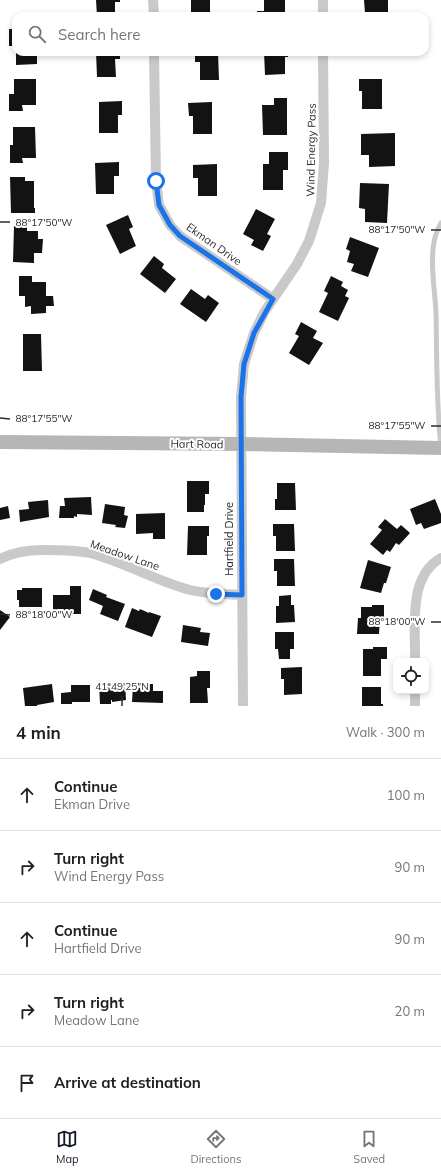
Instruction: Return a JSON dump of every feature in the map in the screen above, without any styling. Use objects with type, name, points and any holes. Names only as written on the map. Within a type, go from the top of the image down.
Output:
[{"type":"street","points":[[154,0],[154,12]]},
{"type":"street","points":[[323,0],[323,12]]},
{"type":"street","name":"Ekman Drive","points":[[154,56],[156,181],[159,205],[170,225],[180,236],[273,299]]},
{"type":"street","name":"Wind Energy Pass","points":[[241,444],[241,397],[244,364],[254,333],[273,299],[297,264],[309,241],[321,203],[324,163],[323,56]]},
{"type":"street","name":"Hart Road","points":[[0,442],[241,444],[441,448]]},
{"type":"street","name":"Hartfield Drive","points":[[241,444],[243,706]]},
{"type":"street","name":"Meadow Lane","points":[[0,559],[21,552],[64,549],[89,553],[168,583],[192,590],[216,594],[242,595]]},
{"type":"street","points":[[416,658],[417,594],[421,580],[428,568],[441,558]]},
{"type":"street","points":[[415,694],[415,706]]},
{"type":"lane","points":[[441,222],[435,239],[433,267],[436,300],[438,420],[441,448]]},
{"type":"building","points":[[96,0],[120,0],[120,2],[115,2],[115,12],[97,12]]},
{"type":"building","points":[[191,0],[210,0],[210,12],[191,12]]},
{"type":"building","points":[[264,0],[285,0],[285,12],[257,12],[264,11]]},
{"type":"building","points":[[364,0],[388,0],[388,12],[365,12]]},
{"type":"building","points":[[9,29],[12,29],[12,46],[9,46]]},
{"type":"building","points":[[16,56],[37,56],[37,64],[16,65]]},
{"type":"building","points":[[96,56],[120,56],[120,59],[115,59],[116,77],[97,77]]},
{"type":"building","points":[[195,56],[218,56],[219,80],[200,80],[200,62],[195,62]]},
{"type":"building","points":[[264,56],[288,56],[285,57],[285,74],[265,75]]},
{"type":"building","points":[[14,79],[36,79],[36,105],[22,105],[23,111],[9,111],[9,94],[14,94]]},
{"type":"building","points":[[359,79],[382,79],[382,109],[362,109],[362,91],[359,91]]},
{"type":"building","points":[[274,98],[287,98],[287,135],[263,135],[262,105],[274,105]]},
{"type":"building","points":[[122,101],[122,115],[118,115],[118,133],[99,133],[99,102]]},
{"type":"building","points":[[212,102],[212,134],[193,134],[193,116],[189,116],[188,103]]},
{"type":"building","points":[[13,127],[35,127],[36,158],[22,158],[23,163],[10,163],[10,145],[13,145]]},
{"type":"building","points":[[395,133],[395,166],[369,167],[369,155],[361,155],[361,134]]},
{"type":"building","points":[[269,152],[288,152],[288,170],[283,170],[283,190],[263,190],[263,164],[269,164]]},
{"type":"building","points":[[119,162],[119,176],[114,176],[114,194],[96,194],[95,163]]},
{"type":"building","points":[[217,164],[217,196],[198,196],[198,178],[193,178],[193,165]]},
{"type":"building","points":[[10,177],[25,177],[25,181],[34,181],[35,213],[11,213]]},
{"type":"building","points":[[360,183],[389,184],[387,223],[365,222],[365,209],[359,208]]},
{"type":"building","points":[[256,209],[275,219],[267,234],[271,236],[263,251],[251,245],[254,240],[243,234]]},
{"type":"building","points":[[128,215],[133,227],[129,229],[136,246],[120,254],[106,225]]},
{"type":"building","points":[[14,226],[27,226],[27,231],[38,231],[38,239],[43,239],[42,253],[34,253],[34,263],[13,262]]},
{"type":"building","points":[[350,237],[379,248],[368,277],[351,271],[354,264],[347,262],[350,251],[346,249]]},
{"type":"building","points":[[154,256],[164,264],[162,268],[176,279],[165,293],[140,274]]},
{"type":"building","points":[[19,276],[32,276],[32,282],[46,282],[46,296],[53,296],[54,306],[46,306],[46,313],[31,314],[31,306],[25,307],[25,296],[19,296]]},
{"type":"building","points":[[331,276],[343,282],[341,286],[348,290],[345,296],[349,298],[338,321],[319,312],[328,293],[324,291]]},
{"type":"building","points":[[191,289],[205,299],[208,295],[219,303],[206,322],[180,304]]},
{"type":"building","points":[[301,322],[317,331],[313,338],[323,343],[309,365],[289,353],[299,336],[295,334]]},
{"type":"building","points":[[23,334],[41,334],[42,371],[23,371]]},
{"type":"building","points":[[187,481],[209,481],[209,494],[205,494],[204,512],[187,512]]},
{"type":"building","points":[[277,483],[295,483],[296,510],[275,510]]},
{"type":"building","points":[[91,497],[92,515],[77,514],[77,517],[74,516],[74,518],[59,518],[60,506],[65,506],[64,498]]},
{"type":"building","points":[[435,499],[441,514],[441,523],[424,529],[421,523],[416,525],[410,509]]},
{"type":"building","points":[[48,500],[49,517],[20,522],[19,510],[29,509],[28,502]]},
{"type":"building","points":[[105,504],[125,507],[124,515],[128,516],[125,528],[102,523]]},
{"type":"building","points":[[8,506],[10,518],[0,520],[0,508]]},
{"type":"building","points":[[165,513],[165,539],[153,539],[153,533],[136,534],[136,514]]},
{"type":"building","points":[[385,519],[397,529],[401,525],[410,533],[399,545],[396,543],[390,552],[387,550],[383,555],[370,544],[382,530],[378,527]]},
{"type":"building","points":[[273,524],[294,524],[295,551],[276,551],[276,536],[273,536]]},
{"type":"building","points":[[188,526],[209,526],[209,536],[207,536],[207,555],[187,555]]},
{"type":"building","points":[[274,559],[294,559],[295,586],[277,586],[277,571],[274,571]]},
{"type":"building","points":[[368,560],[391,567],[381,593],[360,588]]},
{"type":"building","points":[[70,586],[81,586],[81,614],[53,614],[53,595],[70,595]]},
{"type":"building","points":[[22,588],[42,588],[42,607],[19,607],[17,590],[22,590]]},
{"type":"building","points":[[93,589],[107,595],[106,597],[125,604],[118,621],[100,614],[103,606],[89,600]]},
{"type":"building","points":[[291,595],[291,605],[294,605],[295,622],[276,623],[276,606],[279,606],[279,596]]},
{"type":"building","points":[[372,605],[384,605],[384,617],[380,617],[379,634],[357,634],[358,618],[361,618],[361,607],[372,607]]},
{"type":"building","points":[[132,608],[161,616],[152,637],[125,627]]},
{"type":"building","points":[[0,610],[10,617],[0,630]]},
{"type":"building","points":[[183,625],[201,628],[200,632],[210,633],[208,646],[181,642]]},
{"type":"building","points":[[275,632],[294,632],[294,649],[290,649],[290,659],[279,659],[278,649],[275,649]]},
{"type":"building","points":[[373,647],[387,647],[387,659],[381,659],[381,676],[363,676],[363,649],[373,649]]},
{"type":"building","points":[[302,667],[302,694],[284,695],[284,679],[281,679],[281,668]]},
{"type":"building","points":[[197,671],[210,671],[210,688],[207,688],[208,703],[190,703],[190,677],[197,676]]},
{"type":"building","points":[[125,683],[126,700],[112,702],[111,700],[111,704],[100,704],[99,684]]},
{"type":"building","points":[[52,684],[54,702],[37,706],[25,706],[23,688]]},
{"type":"building","points":[[133,684],[153,684],[153,691],[163,691],[163,703],[132,702]]},
{"type":"building","points":[[71,685],[90,685],[90,702],[72,702],[72,704],[61,704],[61,693],[71,692]]},
{"type":"building","points":[[362,687],[381,687],[381,704],[383,704],[383,706],[362,706]]},
{"type":"route","points":[[156,181],[159,205],[170,225],[180,236],[273,299],[254,333],[244,364],[241,397],[242,595],[216,594]]}]
